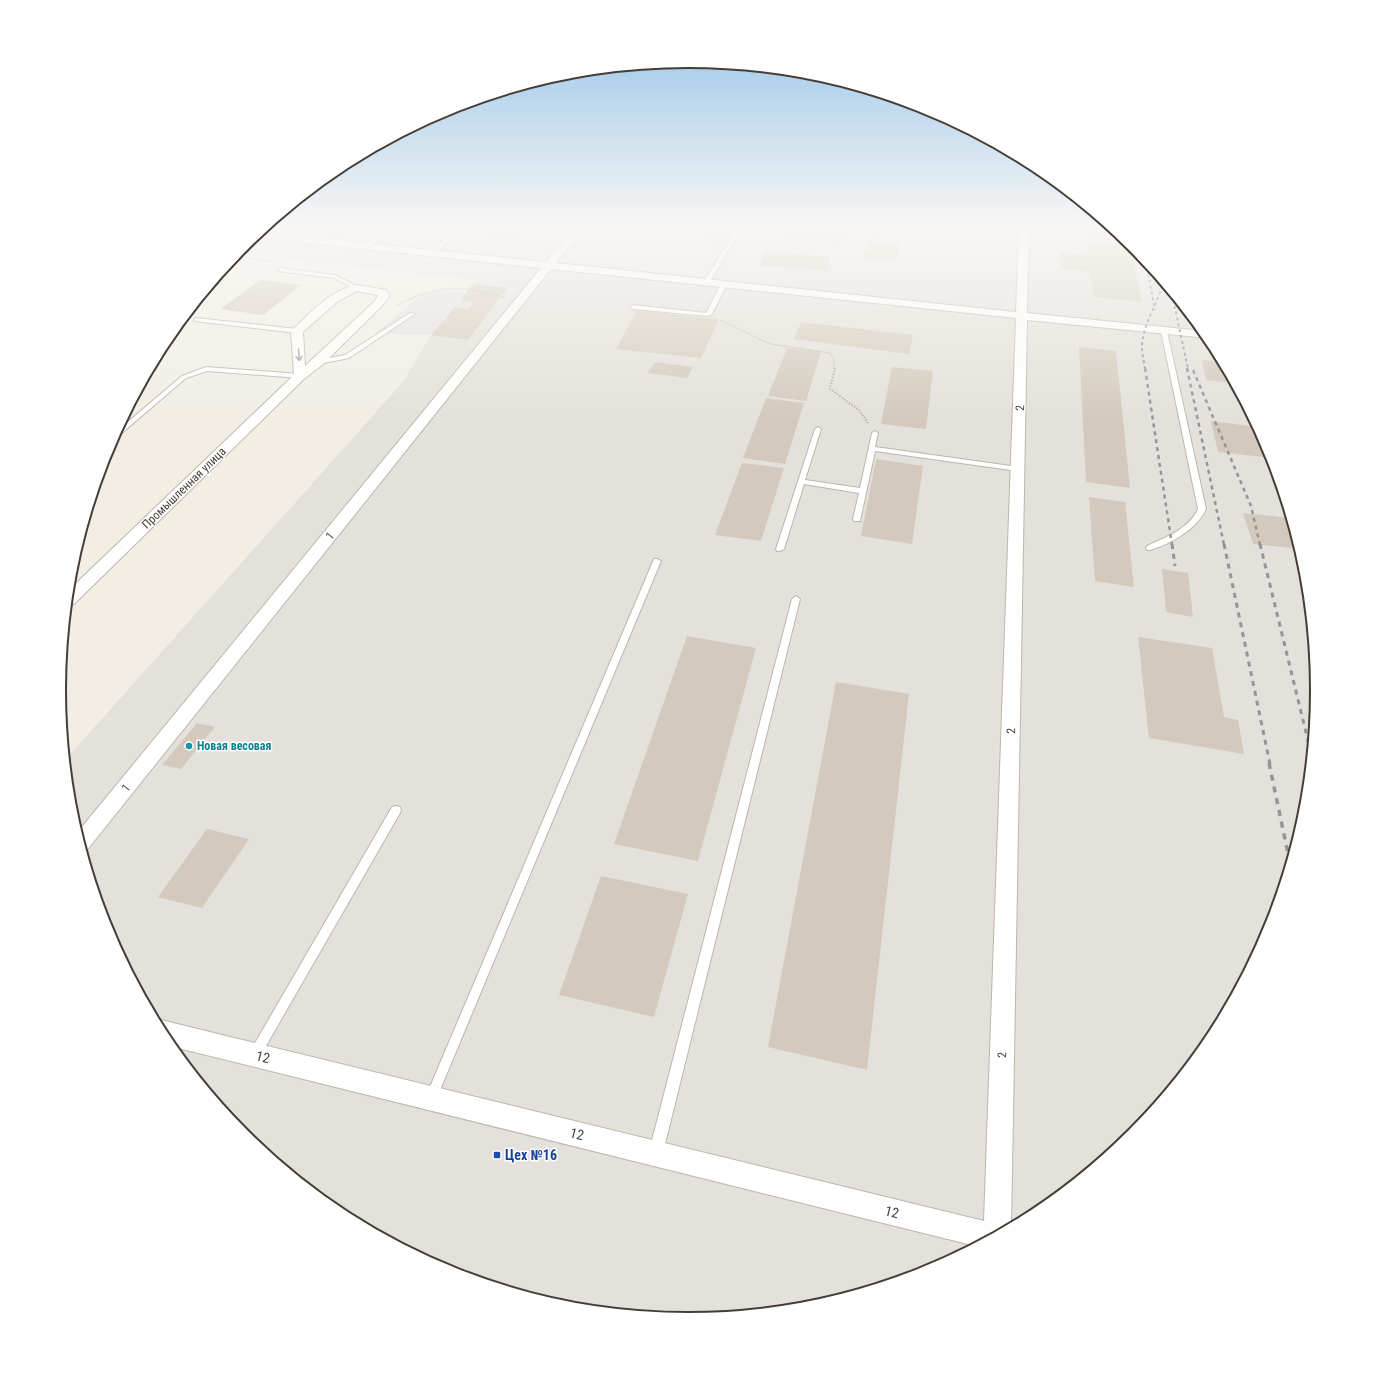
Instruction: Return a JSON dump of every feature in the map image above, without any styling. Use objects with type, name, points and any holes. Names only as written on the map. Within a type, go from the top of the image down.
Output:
[{"type":"street","name":"Промышленная улица","points":[[297,330],[343,292]]},
{"type":"street","name":"Промышленная улица","points":[[74,595],[300,376],[318,362],[379,303],[384,296],[382,292]]},
{"type":"street","name":"1","points":[[84,839],[528,292]]},
{"type":"street","points":[[803,292],[1197,334]]},
{"type":"street","name":"2","points":[[997,1230],[1023,292]]},
{"type":"street","points":[[297,330],[300,376]]},
{"type":"street","name":"12","points":[[170,1034],[987,1235]]},
{"type":"lane","points":[[633,307],[708,314],[719,292]]},
{"type":"lane","points":[[318,362],[347,357],[412,314]]},
{"type":"lane","points":[[196,320],[297,330]]},
{"type":"lane","points":[[1150,548],[1193,524],[1200,517],[1202,509],[1164,331]]},
{"type":"lane","points":[[124,429],[184,378],[206,369],[300,376]]},
{"type":"lane","points":[[780,549],[818,429]]},
{"type":"lane","points":[[857,519],[875,433]]},
{"type":"lane","points":[[872,449],[1018,468]]},
{"type":"lane","points":[[802,482],[863,491]]},
{"type":"lane","points":[[431,1098],[657,561]]},
{"type":"lane","points":[[655,1154],[796,599]]},
{"type":"lane","points":[[254,1055],[396,810]]},
{"type":"path","points":[[397,304],[424,292]]},
{"type":"path","points":[[485,292],[501,296]]},
{"type":"path","points":[[708,314],[770,344],[830,353],[834,356],[836,361],[830,388],[859,410],[875,433]]},
{"type":"shaded area","points":[[467,292],[1166,292],[1205,345],[1227,380],[1246,415],[1263,452],[1289,530],[1298,569],[1305,609],[1309,650],[1310,690],[1309,731],[1305,772],[1298,812],[1289,851],[1263,929],[1227,1002],[1205,1036],[1156,1101],[1128,1130],[1067,1184],[1034,1208],[963,1248],[926,1265],[849,1291],[809,1301],[729,1311],[688,1312],[647,1311],[567,1301],[488,1279],[450,1265],[377,1229],[342,1208],[309,1184],[248,1130],[220,1101],[171,1036],[149,1001],[130,966],[113,929],[87,851],[78,812],[69,755],[403,382],[431,335]]},
{"type":"shaded area","points":[[429,293],[465,293],[431,335],[374,334],[417,299]]},
{"type":"building","points":[[243,292],[292,292],[263,315],[220,309]]},
{"type":"building","points":[[466,292],[504,292],[468,340],[431,335],[455,307],[469,309],[474,302],[460,300]]},
{"type":"building","points":[[1093,292],[1140,292],[1142,302],[1094,297]]},
{"type":"building","points":[[637,310],[719,319],[701,358],[616,349]]},
{"type":"building","points":[[801,322],[913,335],[909,354],[794,339]]},
{"type":"building","points":[[1079,347],[1116,351],[1130,488],[1086,482]]},
{"type":"building","points":[[787,348],[821,352],[806,401],[768,396]]},
{"type":"building","points":[[1202,360],[1215,361],[1228,382],[1206,380]]},
{"type":"building","points":[[655,362],[693,367],[687,378],[648,373]]},
{"type":"building","points":[[892,367],[933,371],[926,429],[881,424]]},
{"type":"building","points":[[766,398],[804,403],[785,464],[743,458]]},
{"type":"building","points":[[1211,421],[1251,426],[1265,457],[1218,452]]},
{"type":"building","points":[[876,459],[923,466],[912,544],[861,536]]},
{"type":"building","points":[[742,463],[784,468],[761,541],[715,535]]},
{"type":"building","points":[[1089,497],[1125,502],[1134,587],[1095,581]]},
{"type":"building","points":[[1243,513],[1285,517],[1293,548],[1253,544]]},
{"type":"building","points":[[1162,569],[1188,573],[1193,617],[1166,612]]},
{"type":"building","points":[[687,636],[756,648],[698,861],[614,844]]},
{"type":"building","points":[[1138,637],[1212,648],[1224,717],[1238,720],[1244,754],[1149,738]]},
{"type":"building","points":[[836,682],[909,694],[867,1070],[768,1047]]},
{"type":"building","name":"Новая весовая","points":[[197,723],[215,727],[181,769],[162,765]]},
{"type":"building","points":[[207,829],[249,839],[202,908],[158,897]]},
{"type":"building","points":[[601,876],[688,894],[654,1017],[559,995]]},
{"type":"railway","points":[[1152,292],[1154,306]]},
{"type":"railway","points":[[1154,306],[1160,292]]},
{"type":"railway","points":[[1174,303],[1188,369]]},
{"type":"railway","points":[[1145,369],[1142,350],[1143,339],[1147,323],[1154,306]]},
{"type":"railway","points":[[1145,368],[1172,545]]},
{"type":"railway","points":[[1187,368],[1224,545]]},
{"type":"railway","points":[[1193,370],[1251,506],[1260,545]]},
{"type":"railway","points":[[1172,544],[1175,566]]},
{"type":"railway","points":[[1224,544],[1270,764]]},
{"type":"railway","points":[[1260,544],[1308,741]]},
{"type":"railway","points":[[1269,763],[1288,854]]},
{"type":"place","name":"Новая весовая","points":[[189,746]]},
{"type":"place","name":"Цех №16","points":[[497,1155]]}]
